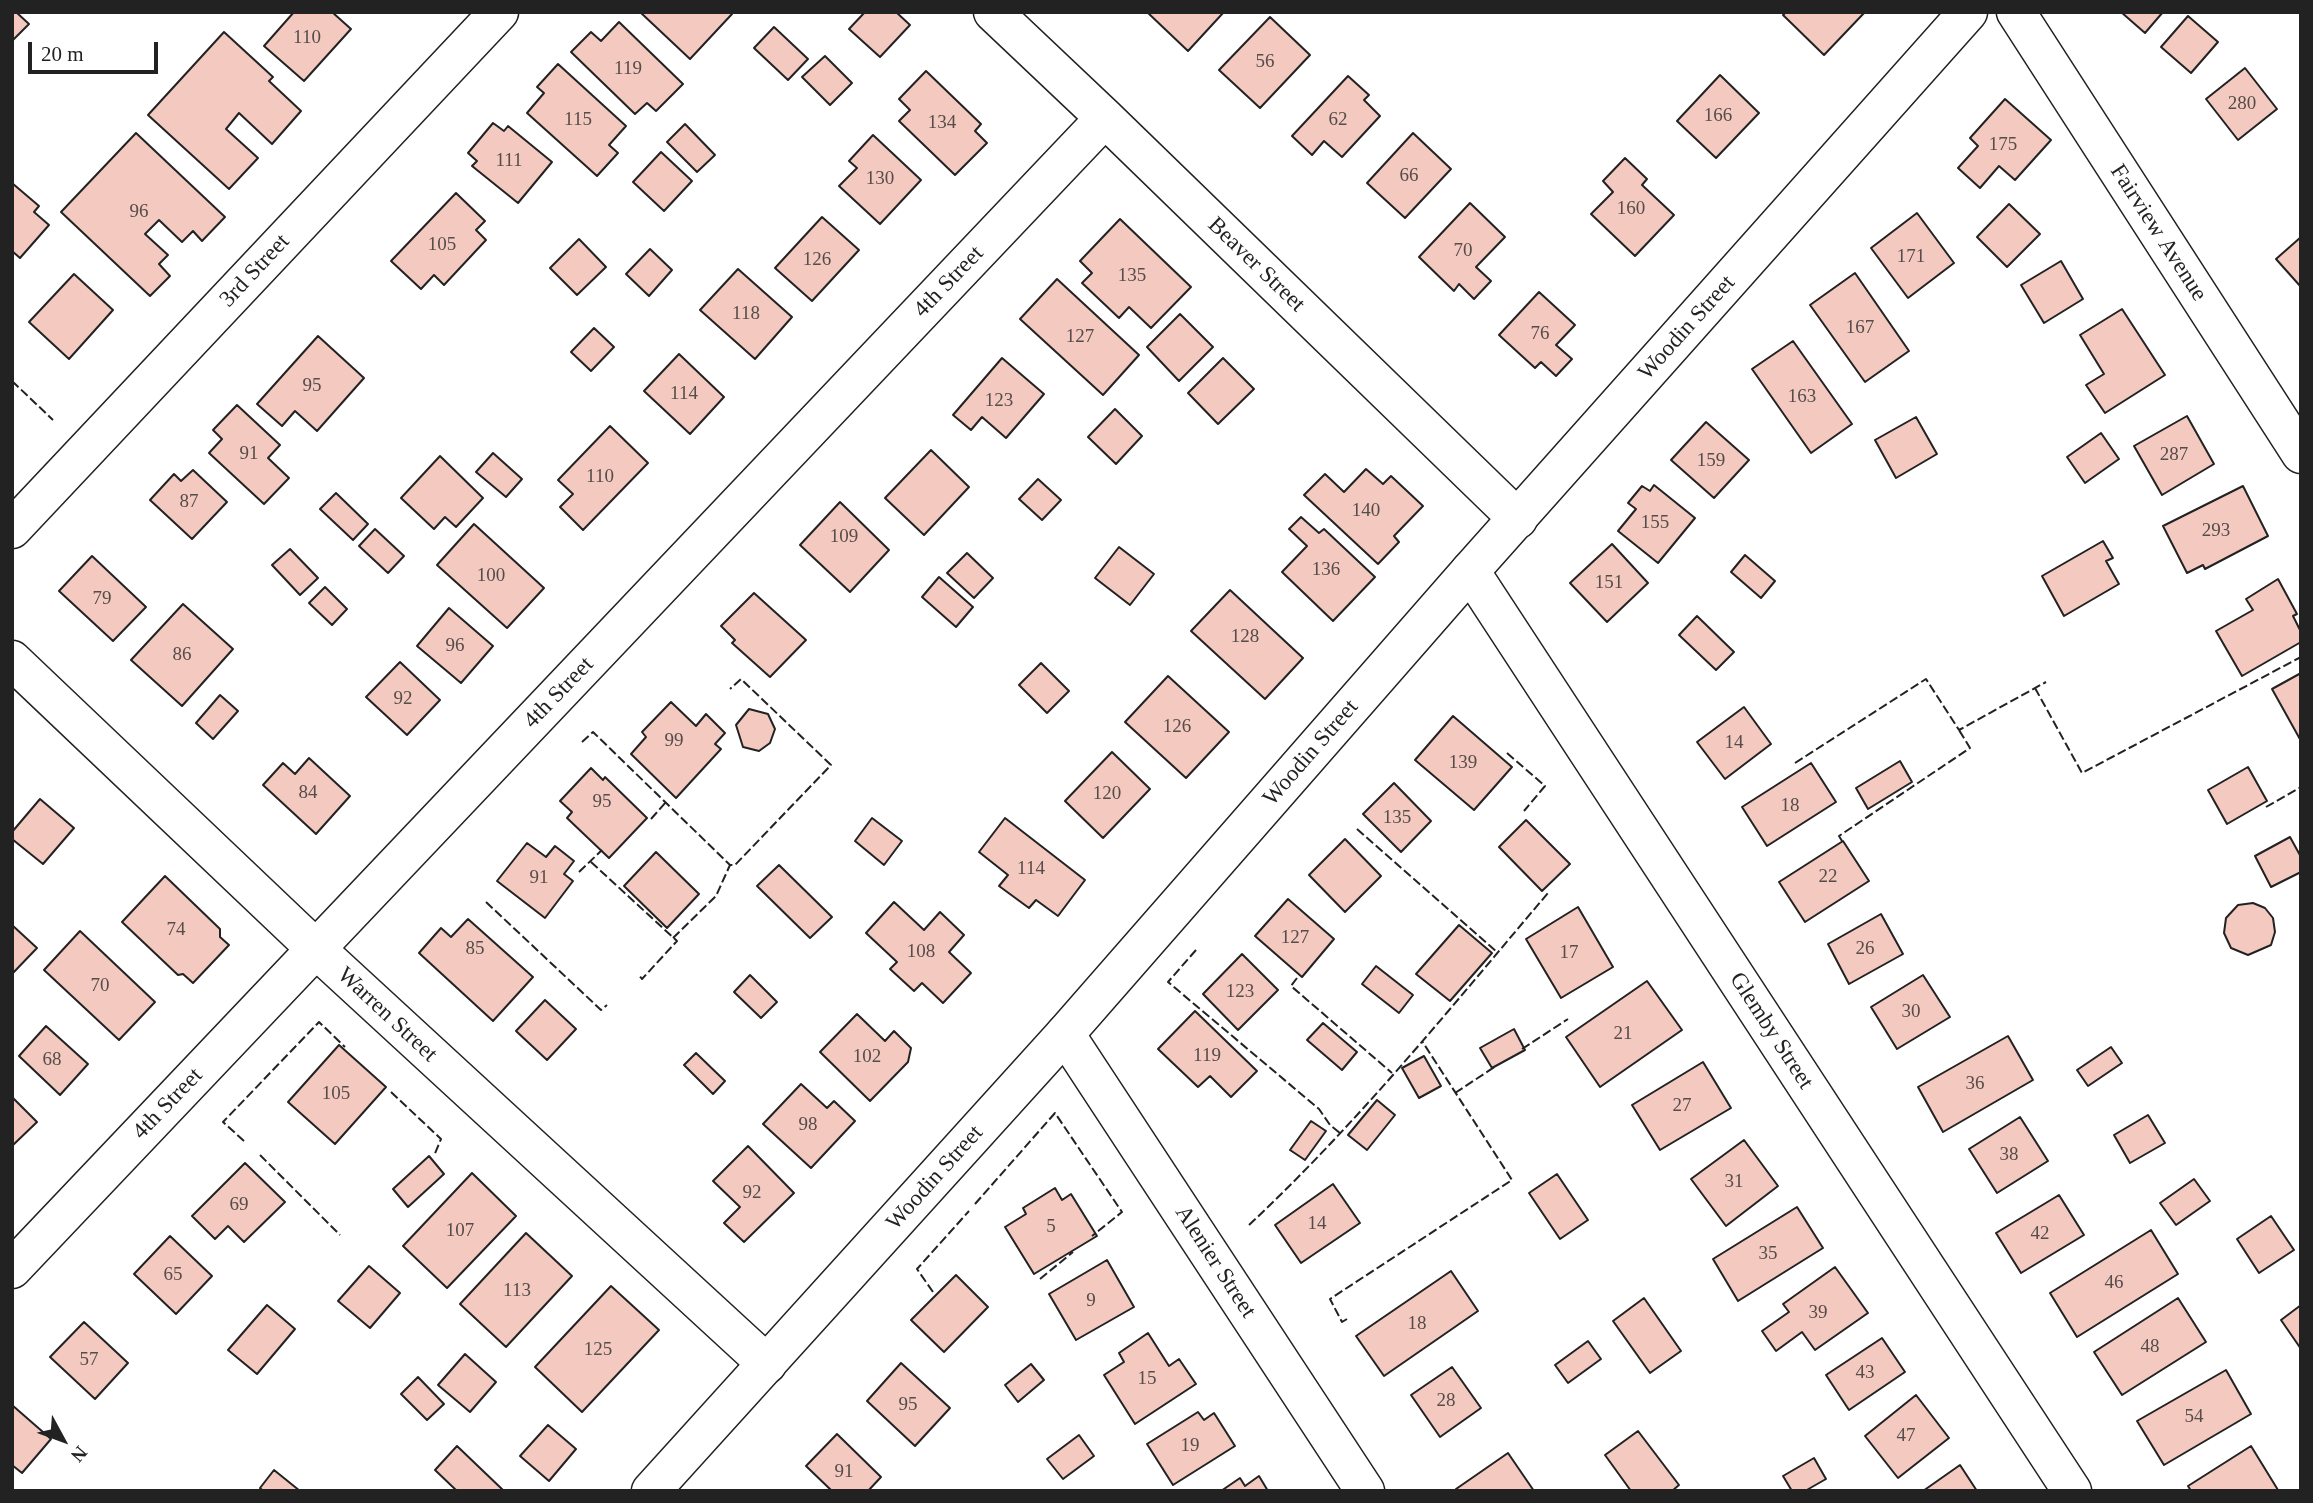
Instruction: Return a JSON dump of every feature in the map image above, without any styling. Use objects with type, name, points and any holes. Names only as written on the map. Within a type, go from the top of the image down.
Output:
[{"type":"street","name":"3rd Street","points":[[12,529],[499,12]]},
{"type":"street","name":"Beaver Street","points":[[993,12],[1518,519]]},
{"type":"street","name":"Woodin Street","points":[[651,1491],[1065,1034],[1470,571],[1968,12]]},
{"type":"street","name":"Fairview Avenue","points":[[2016,12],[2301,454]]},
{"type":"street","name":"4th Street","points":[[12,1269],[1105,118]]},
{"type":"street","name":"Glemby Street","points":[[1470,571],[2072,1491]]},
{"type":"street","name":"Warren Street","points":[[12,660],[316,949],[767,1364]]},
{"type":"street","name":"Alenier Street","points":[[1065,1034],[1365,1491]]},
{"type":"building","points":[[12,12],[16,12],[29,24],[12,41]]},
{"type":"building","points":[[294,12],[332,12],[351,29],[304,81],[264,46]]},
{"type":"building","points":[[640,12],[729,12],[732,14],[690,59]]},
{"type":"building","points":[[865,12],[896,12],[910,25],[880,57],[849,29]]},
{"type":"building","points":[[1147,12],[1222,12],[1223,13],[1188,51]]},
{"type":"building","points":[[1786,12],[1865,12],[1824,55],[1783,15]]},
{"type":"building","points":[[2121,12],[2163,12],[2145,33]]},
{"type":"building","points":[[2188,16],[2218,42],[2191,73],[2161,47]]},
{"type":"building","points":[[1270,17],[1310,55],[1260,108],[1219,70]]},
{"type":"building","points":[[619,22],[683,84],[656,111],[647,103],[635,114],[571,52],[591,32],[601,41]]},
{"type":"building","points":[[774,27],[808,59],[788,80],[754,48]]},
{"type":"building","points":[[224,32],[273,77],[269,81],[301,111],[272,144],[239,113],[226,129],[258,158],[229,189],[148,115]]},
{"type":"building","points":[[825,56],[852,83],[830,105],[802,77]]},
{"type":"building","points":[[558,64],[626,126],[609,145],[618,153],[597,176],[527,113],[544,93],[537,87]]},
{"type":"building","points":[[2245,68],[2277,109],[2238,140],[2206,99]]},
{"type":"building","points":[[926,71],[981,124],[975,131],[987,143],[955,175],[899,121],[910,110],[899,99]]},
{"type":"building","points":[[1720,75],[1759,113],[1716,158],[1677,121]]},
{"type":"building","points":[[1348,76],[1369,95],[1364,100],[1380,116],[1342,157],[1324,141],[1312,155],[1292,136]]},
{"type":"building","points":[[2005,99],[2051,140],[2015,180],[1999,166],[1980,188],[1958,168],[1978,146],[1970,138]]},
{"type":"building","points":[[493,123],[504,131],[508,126],[552,162],[518,203],[472,166],[477,161],[468,153]]},
{"type":"building","points":[[685,124],[715,155],[697,172],[667,142]]},
{"type":"building","points":[[136,133],[225,217],[202,241],[193,231],[182,242],[159,220],[145,234],[168,255],[159,264],[170,276],[150,296],[61,212]]},
{"type":"building","points":[[1413,133],[1451,169],[1405,218],[1367,183]]},
{"type":"building","points":[[873,135],[921,180],[880,224],[839,186],[857,168],[849,161]]},
{"type":"building","points":[[661,152],[692,181],[664,211],[633,182]]},
{"type":"building","points":[[1625,158],[1647,179],[1642,185],[1674,215],[1635,256],[1591,214],[1613,192],[1603,181]]},
{"type":"building","points":[[12,183],[39,206],[34,212],[49,225],[20,258],[12,251]]},
{"type":"building","points":[[456,193],[485,221],[476,230],[486,240],[444,285],[434,275],[421,289],[391,261]]},
{"type":"building","points":[[1470,203],[1505,237],[1476,267],[1491,281],[1474,299],[1459,284],[1454,291],[1419,257]]},
{"type":"building","points":[[2009,204],[2040,234],[2007,267],[1977,237]]},
{"type":"building","points":[[1917,213],[1954,263],[1908,298],[1871,248]]},
{"type":"building","points":[[822,217],[859,250],[812,301],[775,268]]},
{"type":"building","points":[[1120,219],[1191,287],[1151,328],[1129,307],[1119,318],[1082,283],[1092,273],[1080,261]]},
{"type":"building","points":[[2301,237],[2301,287],[2276,259]]},
{"type":"building","points":[[579,239],[606,267],[577,295],[550,268]]},
{"type":"building","points":[[650,249],[672,270],[649,296],[626,274]]},
{"type":"building","points":[[2061,261],[2083,299],[2044,323],[2021,285]]},
{"type":"building","points":[[738,269],[792,317],[755,359],[700,310]]},
{"type":"building","points":[[1855,273],[1909,351],[1865,382],[1810,305]]},
{"type":"building","points":[[74,274],[113,310],[69,359],[29,322]]},
{"type":"building","points":[[1057,279],[1139,355],[1103,395],[1020,319]]},
{"type":"building","points":[[1539,292],[1575,325],[1556,345],[1572,359],[1556,376],[1541,362],[1535,368],[1499,335]]},
{"type":"building","points":[[2122,309],[2165,375],[2105,413],[2086,385],[2104,374],[2080,335]]},
{"type":"building","points":[[1180,314],[1213,347],[1179,381],[1147,347]]},
{"type":"building","points":[[594,328],[614,347],[591,371],[571,352]]},
{"type":"building","points":[[318,336],[364,378],[317,431],[295,411],[282,426],[257,404]]},
{"type":"building","points":[[1793,341],[1852,424],[1811,453],[1752,369]]},
{"type":"building","points":[[679,354],[724,397],[690,434],[644,391]]},
{"type":"building","points":[[1002,358],[1044,394],[1006,438],[982,417],[971,430],[953,415]]},
{"type":"building","points":[[1223,358],[1254,389],[1218,424],[1188,393]]},
{"type":"building","points":[[237,405],[280,445],[268,458],[289,478],[264,504],[209,453],[222,439],[213,430]]},
{"type":"building","points":[[1115,409],[1142,436],[1116,464],[1088,437]]},
{"type":"building","points":[[2187,416],[2214,464],[2162,495],[2134,446]]},
{"type":"building","points":[[1916,417],[1937,454],[1896,478],[1875,440]]},
{"type":"building","points":[[1706,422],[1749,460],[1714,498],[1671,460]]},
{"type":"building","points":[[610,426],[648,463],[583,530],[560,507],[573,494],[558,480]]},
{"type":"building","points":[[2101,433],[2119,459],[2085,483],[2067,457]]},
{"type":"building","points":[[931,450],[969,487],[924,535],[885,498]]},
{"type":"building","points":[[493,453],[522,479],[506,497],[476,472]]},
{"type":"building","points":[[440,456],[483,498],[456,527],[445,517],[434,529],[401,498]]},
{"type":"building","points":[[1366,469],[1383,484],[1391,476],[1423,506],[1394,536],[1399,542],[1378,564],[1304,495],[1325,474],[1344,492]]},
{"type":"building","points":[[193,470],[227,502],[192,539],[150,500],[174,474],[181,481]]},
{"type":"building","points":[[1038,479],[1061,500],[1042,520],[1019,499]]},
{"type":"building","points":[[1654,485],[1695,518],[1658,563],[1618,531],[1636,509],[1628,503],[1642,486],[1650,491]]},
{"type":"building","points":[[2243,486],[2268,536],[2205,569],[2203,565],[2187,573],[2163,526]]},
{"type":"building","points":[[336,493],[368,524],[353,540],[320,509]]},
{"type":"building","points":[[840,502],[889,550],[850,592],[800,545]]},
{"type":"building","points":[[1301,517],[1319,533],[1324,529],[1375,577],[1333,621],[1282,572],[1307,546],[1289,529]]},
{"type":"building","points":[[474,524],[544,588],[507,628],[437,565]]},
{"type":"building","points":[[375,529],[404,556],[388,573],[359,546]]},
{"type":"building","points":[[2103,541],[2113,558],[2106,561],[2119,584],[2064,616],[2042,576]]},
{"type":"building","points":[[1612,544],[1648,583],[1607,622],[1570,583]]},
{"type":"building","points":[[1119,547],[1154,574],[1130,605],[1095,578]]},
{"type":"building","points":[[290,549],[318,578],[300,595],[272,565]]},
{"type":"building","points":[[967,553],[993,578],[974,598],[947,573]]},
{"type":"building","points":[[1745,555],[1775,581],[1761,598],[1731,572]]},
{"type":"building","points":[[92,556],[146,607],[113,641],[59,591]]},
{"type":"building","points":[[939,577],[973,607],[956,627],[922,597]]},
{"type":"building","points":[[2278,579],[2297,614],[2293,616],[2301,632],[2301,642],[2242,676],[2216,631],[2253,610],[2246,599]]},
{"type":"building","points":[[325,587],[347,609],[332,625],[309,603]]},
{"type":"building","points":[[1230,590],[1303,658],[1265,699],[1191,631]]},
{"type":"building","points":[[754,593],[806,640],[770,677],[732,643],[735,640],[721,626]]},
{"type":"building","points":[[183,604],[233,649],[182,706],[131,660]]},
{"type":"building","points":[[449,608],[493,646],[461,683],[417,646]]},
{"type":"building","points":[[1697,616],[1734,652],[1716,670],[1679,635]]},
{"type":"building","points":[[400,662],[440,700],[407,735],[366,697]]},
{"type":"building","points":[[1041,663],[1069,691],[1047,713],[1019,685]]},
{"type":"building","points":[[2301,673],[2301,741],[2272,689]]},
{"type":"building","points":[[1168,676],[1229,732],[1186,778],[1125,722]]},
{"type":"building","points":[[220,695],[238,711],[213,739],[196,723]]},
{"type":"building","points":[[671,702],[696,726],[706,714],[725,733],[715,744],[721,749],[676,798],[631,754],[646,737],[642,732]]},
{"type":"building","points":[[1744,707],[1771,744],[1725,779],[1697,742]]},
{"type":"building","points":[[749,709],[768,714],[775,729],[770,743],[759,751],[743,747],[736,725]]},
{"type":"building","points":[[1453,716],[1512,767],[1474,810],[1415,760]]},
{"type":"building","points":[[1112,752],[1150,789],[1103,838],[1065,801]]},
{"type":"building","points":[[309,758],[350,796],[316,834],[263,785],[283,763],[295,774]]},
{"type":"building","points":[[1900,761],[1912,782],[1868,809],[1856,788]]},
{"type":"building","points":[[1811,763],[1836,802],[1767,846],[1742,807]]},
{"type":"building","points":[[2248,767],[2267,801],[2227,824],[2208,790]]},
{"type":"building","points":[[591,768],[603,780],[605,777],[647,818],[609,858],[567,818],[572,812],[560,801]]},
{"type":"building","points":[[1394,783],[1431,821],[1401,852],[1363,814]]},
{"type":"building","points":[[40,799],[74,828],[43,864],[12,839],[12,832]]},
{"type":"building","points":[[872,818],[902,841],[884,865],[855,841]]},
{"type":"building","points":[[1005,818],[1085,880],[1058,916],[1036,900],[1029,908],[999,886],[1008,875],[979,852]]},
{"type":"building","points":[[1526,820],[1570,864],[1542,891],[1499,847]]},
{"type":"building","points":[[2290,837],[2301,857],[2301,872],[2271,887],[2255,856]]},
{"type":"building","points":[[1345,839],[1381,876],[1345,912],[1309,875]]},
{"type":"building","points":[[1843,841],[1869,881],[1805,922],[1779,882]]},
{"type":"building","points":[[527,843],[546,857],[555,846],[574,861],[564,874],[573,881],[545,918],[497,881]]},
{"type":"building","points":[[656,852],[699,894],[667,928],[624,886]]},
{"type":"building","points":[[779,865],[832,917],[810,938],[757,886]]},
{"type":"building","points":[[165,876],[220,929],[220,937],[229,945],[193,983],[183,974],[178,975],[122,922]]},
{"type":"building","points":[[1288,899],[1334,939],[1302,977],[1255,936]]},
{"type":"building","points":[[894,902],[924,930],[940,912],[964,935],[949,952],[971,973],[943,1003],[922,983],[914,991],[890,969],[897,962],[866,933]]},
{"type":"building","points":[[2253,903],[2265,908],[2273,918],[2275,932],[2271,945],[2248,955],[2231,948],[2224,933],[2226,918],[2238,905]]},
{"type":"building","points":[[1578,907],[1613,967],[1561,998],[1526,939]]},
{"type":"building","points":[[1881,914],[1903,954],[1849,984],[1828,944]]},
{"type":"building","points":[[468,919],[533,977],[493,1021],[419,953],[441,928],[451,937]]},
{"type":"building","points":[[12,925],[37,948],[12,974]]},
{"type":"building","points":[[1459,925],[1492,953],[1450,1001],[1416,974]]},
{"type":"building","points":[[80,931],[155,1002],[119,1040],[44,970]]},
{"type":"building","points":[[1242,954],[1278,990],[1238,1030],[1203,994]]},
{"type":"building","points":[[1376,966],[1413,995],[1399,1013],[1362,984]]},
{"type":"building","points":[[750,975],[777,1002],[761,1018],[734,992]]},
{"type":"building","points":[[1923,975],[1950,1017],[1897,1049],[1871,1007]]},
{"type":"building","points":[[1647,981],[1682,1030],[1600,1087],[1566,1037]]},
{"type":"building","points":[[545,1000],[576,1029],[547,1060],[516,1031]]},
{"type":"building","points":[[1195,1011],[1257,1071],[1231,1097],[1210,1076],[1198,1087],[1158,1049]]},
{"type":"building","points":[[857,1014],[885,1041],[894,1031],[911,1048],[908,1062],[870,1101],[820,1052]]},
{"type":"building","points":[[1323,1023],[1357,1052],[1342,1070],[1307,1040]]},
{"type":"building","points":[[46,1026],[88,1064],[60,1095],[19,1056]]},
{"type":"building","points":[[1514,1029],[1525,1050],[1492,1068],[1480,1048]]},
{"type":"building","points":[[2008,1036],[2033,1080],[1943,1132],[1918,1087]]},
{"type":"building","points":[[339,1045],[386,1087],[335,1144],[288,1102]]},
{"type":"building","points":[[2111,1047],[2122,1063],[2088,1086],[2077,1070]]},
{"type":"building","points":[[696,1053],[725,1081],[713,1094],[684,1065]]},
{"type":"building","points":[[1424,1056],[1441,1086],[1419,1098],[1402,1068]]},
{"type":"building","points":[[1703,1062],[1731,1108],[1660,1150],[1632,1105]]},
{"type":"building","points":[[801,1084],[827,1108],[834,1101],[855,1121],[811,1168],[763,1124]]},
{"type":"building","points":[[12,1097],[37,1122],[12,1146]]},
{"type":"building","points":[[1377,1100],[1395,1115],[1367,1150],[1348,1135]]},
{"type":"building","points":[[2148,1115],[2165,1143],[2130,1163],[2114,1135]]},
{"type":"building","points":[[2020,1117],[2048,1161],[1997,1193],[1969,1149]]},
{"type":"building","points":[[1311,1121],[1326,1131],[1305,1160],[1290,1150]]},
{"type":"building","points":[[1744,1140],[1778,1186],[1726,1226],[1691,1179]]},
{"type":"building","points":[[748,1146],[794,1193],[744,1242],[724,1223],[740,1207],[713,1181]]},
{"type":"building","points":[[429,1156],[444,1174],[408,1207],[393,1189]]},
{"type":"building","points":[[245,1163],[285,1202],[244,1242],[228,1226],[215,1239],[192,1216]]},
{"type":"building","points":[[472,1173],[516,1216],[447,1288],[403,1246]]},
{"type":"building","points":[[1557,1174],[1588,1220],[1560,1239],[1529,1193]]},
{"type":"building","points":[[2194,1179],[2210,1201],[2176,1225],[2160,1203]]},
{"type":"building","points":[[1333,1184],[1360,1223],[1301,1263],[1275,1225]]},
{"type":"building","points":[[1055,1188],[1062,1200],[1071,1194],[1097,1236],[1034,1274],[1005,1227],[1026,1214],[1023,1208]]},
{"type":"building","points":[[2059,1195],[2084,1235],[2021,1273],[1996,1233]]},
{"type":"building","points":[[1797,1207],[1823,1248],[1738,1301],[1713,1259]]},
{"type":"building","points":[[2271,1216],[2294,1250],[2259,1273],[2237,1239]]},
{"type":"building","points":[[2151,1230],[2178,1274],[2077,1337],[2050,1293]]},
{"type":"building","points":[[526,1233],[572,1276],[506,1347],[460,1304]]},
{"type":"building","points":[[170,1236],[212,1276],[176,1314],[134,1274]]},
{"type":"building","points":[[1107,1260],[1134,1307],[1076,1340],[1049,1294]]},
{"type":"building","points":[[369,1266],[400,1293],[370,1328],[338,1301]]},
{"type":"building","points":[[1835,1267],[1868,1313],[1815,1350],[1802,1332],[1776,1351],[1762,1331],[1789,1312],[1783,1304]]},
{"type":"building","points":[[1451,1271],[1478,1311],[1384,1376],[1356,1336]]},
{"type":"building","points":[[956,1275],[988,1307],[944,1352],[911,1320]]},
{"type":"building","points":[[611,1286],[659,1330],[582,1412],[535,1367]]},
{"type":"building","points":[[1644,1298],[1681,1351],[1650,1373],[1613,1321]]},
{"type":"building","points":[[2178,1298],[2206,1342],[2122,1395],[2094,1352]]},
{"type":"building","points":[[267,1305],[295,1329],[257,1374],[228,1350]]},
{"type":"building","points":[[2301,1305],[2301,1349],[2281,1320]]},
{"type":"building","points":[[84,1322],[128,1363],[95,1399],[50,1357]]},
{"type":"building","points":[[1148,1333],[1169,1366],[1179,1359],[1196,1384],[1135,1424],[1104,1375],[1124,1362],[1119,1353]]},
{"type":"building","points":[[1882,1338],[1905,1372],[1849,1410],[1826,1375]]},
{"type":"building","points":[[1588,1341],[1601,1359],[1568,1383],[1555,1365]]},
{"type":"building","points":[[465,1354],[496,1382],[470,1412],[438,1385]]},
{"type":"building","points":[[901,1363],[950,1408],[915,1446],[867,1401]]},
{"type":"building","points":[[1031,1364],[1044,1380],[1018,1402],[1005,1385]]},
{"type":"building","points":[[1452,1367],[1481,1408],[1440,1437],[1411,1395]]},
{"type":"building","points":[[2226,1370],[2251,1414],[2164,1465],[2137,1421]]},
{"type":"building","points":[[418,1377],[444,1404],[427,1420],[401,1394]]},
{"type":"building","points":[[1916,1395],[1949,1438],[1898,1478],[1865,1436]]},
{"type":"building","points":[[12,1405],[51,1439],[22,1473],[12,1465]]},
{"type":"building","points":[[1198,1412],[1204,1420],[1214,1413],[1235,1446],[1173,1485],[1147,1444]]},
{"type":"building","points":[[548,1425],[576,1449],[549,1481],[520,1456]]},
{"type":"building","points":[[1638,1431],[1679,1485],[1672,1491],[1631,1491],[1605,1455]]},
{"type":"building","points":[[837,1434],[881,1477],[868,1491],[832,1491],[806,1466]]},
{"type":"building","points":[[1079,1435],[1094,1456],[1063,1479],[1047,1459]]},
{"type":"building","points":[[457,1446],[504,1491],[457,1491],[435,1470]]},
{"type":"building","points":[[2251,1446],[2278,1490],[2191,1491],[2188,1486]]},
{"type":"building","points":[[1508,1453],[1534,1491],[1457,1491],[1456,1489]]},
{"type":"building","points":[[1814,1458],[1826,1479],[1805,1491],[1792,1491],[1783,1476]]},
{"type":"building","points":[[1960,1465],[1977,1491],[1923,1491]]},
{"type":"building","points":[[274,1470],[300,1491],[263,1491],[260,1488]]},
{"type":"building","points":[[1259,1476],[1268,1491],[1221,1491],[1240,1478],[1245,1486]]},
{"type":"fence","points":[[12,381],[53,420]]},
{"type":"fence","points":[[2035,688],[2082,773],[2301,657]]},
{"type":"fence","points":[[673,938],[716,896],[730,865],[735,865],[831,765],[741,679],[730,689]]},
{"type":"fence","points":[[1795,763],[1926,679],[1959,730],[2046,682]]},
{"type":"fence","points":[[1842,841],[1839,836],[1970,748],[1959,730]]},
{"type":"fence","points":[[582,742],[593,732],[730,865]]},
{"type":"fence","points":[[1507,753],[1545,786],[1524,811]]},
{"type":"fence","points":[[2266,807],[2301,787]]},
{"type":"fence","points":[[651,819],[666,802]]},
{"type":"fence","points":[[1357,829],[1497,952]]},
{"type":"fence","points":[[579,872],[602,850]]},
{"type":"fence","points":[[591,862],[677,941],[642,979],[638,974]]},
{"type":"fence","points":[[1249,1225],[1366,1105],[1548,893]]},
{"type":"fence","points":[[486,902],[601,1010],[607,1005]]},
{"type":"fence","points":[[1196,950],[1168,982],[1319,1109],[1330,1125],[1340,1133]]},
{"type":"fence","points":[[1297,978],[1291,986],[1392,1073]]},
{"type":"fence","points":[[1522,1049],[1568,1019]]},
{"type":"fence","points":[[244,1141],[223,1122],[319,1022],[345,1047]]},
{"type":"fence","points":[[1347,1319],[1342,1322],[1330,1299],[1512,1180],[1422,1041]]},
{"type":"fence","points":[[1455,1093],[1496,1066]]},
{"type":"fence","points":[[391,1092],[441,1139],[434,1156]]},
{"type":"fence","points":[[975,1204],[1055,1113],[1122,1212],[1092,1236]]},
{"type":"fence","points":[[260,1155],[340,1235]]},
{"type":"fence","points":[[933,1292],[917,1269],[969,1211]]},
{"type":"fence","points":[[1040,1279],[1073,1252]]}]
